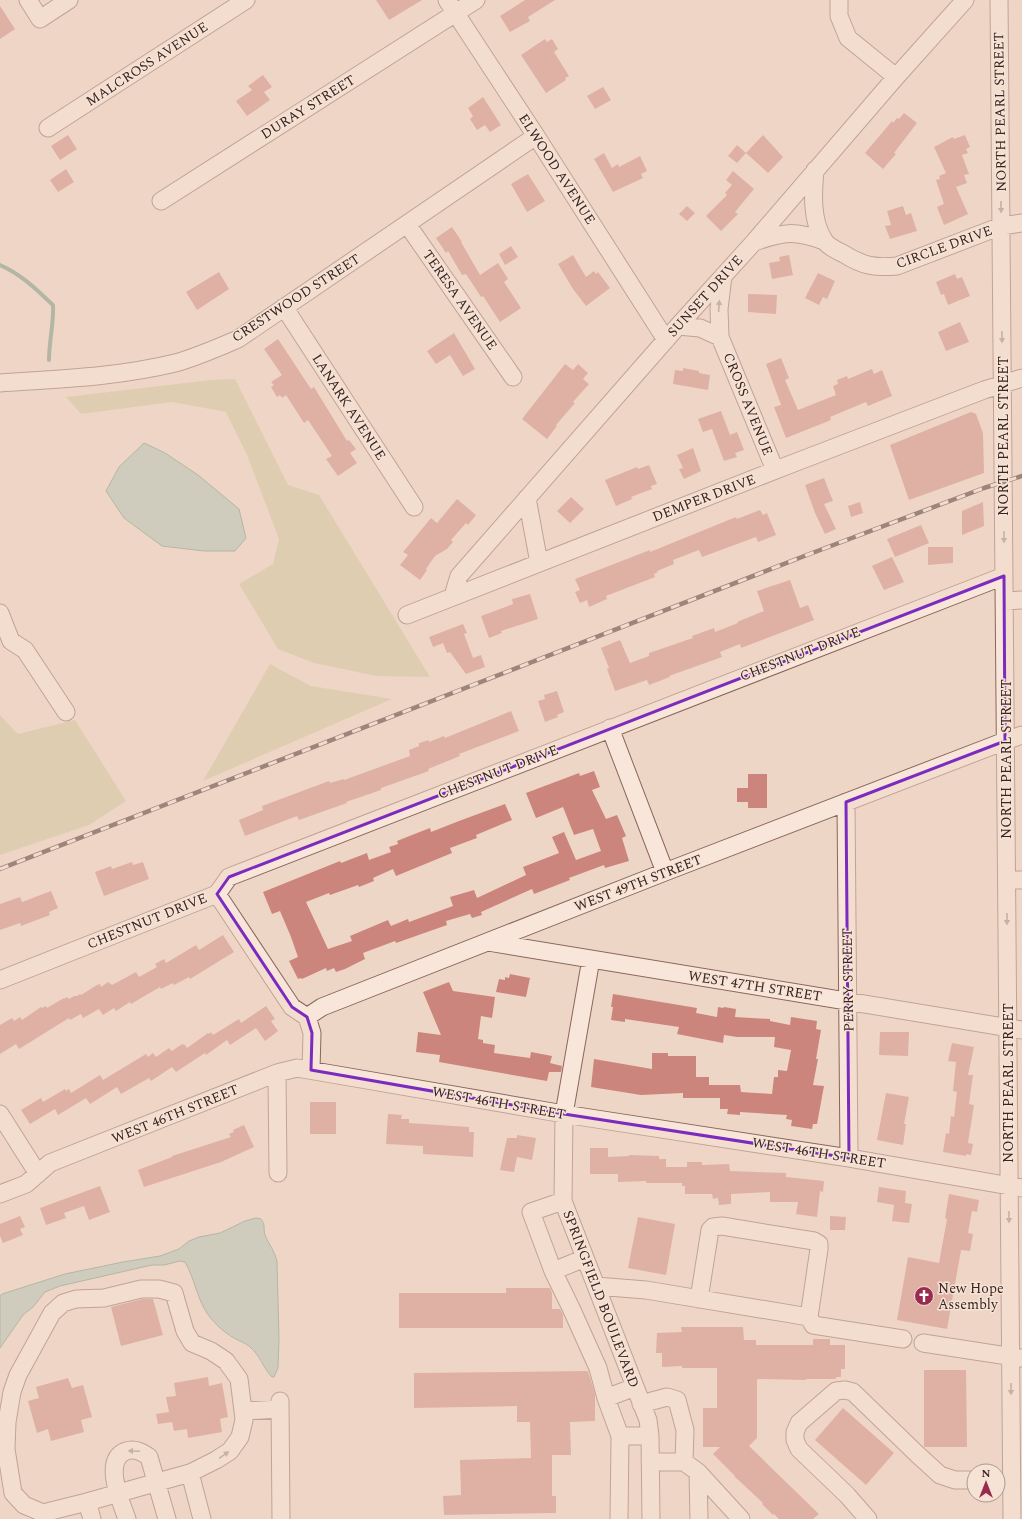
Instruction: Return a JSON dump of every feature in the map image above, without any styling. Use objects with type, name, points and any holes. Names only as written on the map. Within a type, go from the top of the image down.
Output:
[{"type":"street","points":[[28,0],[40,19],[69,0]]},
{"type":"street","name":"MALCROSS AVENUE","points":[[48,128],[246,0]]},
{"type":"street","name":"DURAY STREET","points":[[161,201],[451,7],[476,0]]},
{"type":"street","points":[[839,0],[839,16],[848,38],[896,77]]},
{"type":"street","name":"SUNSET DRIVE","points":[[454,596],[459,576],[965,0]]},
{"type":"street","name":"NORTH PEARL STREET","points":[[999,0],[1004,601],[1006,740],[1014,880],[1016,1186],[1016,1448],[1006,1476]]},
{"type":"street","name":"ELWOOD AVENUE","points":[[451,7],[536,136],[666,340]]},
{"type":"street","name":"CRESTWOOD STREET","points":[[0,383],[141,370],[175,363],[198,356],[238,339],[536,136]]},
{"type":"street","points":[[815,170],[813,193],[814,209],[824,241]]},
{"type":"street","name":"CIRCLE DRIVE","points":[[754,242],[777,234],[806,234],[824,241],[855,261],[867,266],[881,268],[897,266],[1001,226],[1022,223]]},
{"type":"street","name":"TERESA AVENUE","points":[[407,224],[513,377]]},
{"type":"street","name":"CROSS AVENUE","points":[[722,276],[719,309],[720,337],[775,470]]},
{"type":"street","name":"LANARK AVENUE","points":[[284,307],[414,506]]},
{"type":"street","name":"CROSS AVENUE","points":[[678,326],[700,328],[720,337]]},
{"type":"street","name":"DEMPER DRIVE","points":[[407,615],[775,470],[1002,384],[1022,378]]},
{"type":"street","points":[[527,498],[539,563]]},
{"type":"street","name":"CHESTNUT DRIVE","points":[[0,980],[217,894],[229,877],[1004,576]]},
{"type":"street","points":[[1004,601],[1022,600]]},
{"type":"street","points":[[0,613],[6,645],[25,650],[66,712]]},
{"type":"street","points":[[610,728],[665,872]]},
{"type":"street","name":"WEST 49TH STREET","points":[[307,1017],[322,1007],[665,872],[1006,740],[1022,736]]},
{"type":"street","name":"PERRY STREET","points":[[846,802],[849,1158]]},
{"type":"street","points":[[217,894],[292,1008],[307,1017],[312,1033],[311,1070]]},
{"type":"street","name":"WEST 47TH STREET","points":[[488,942],[1015,1029]]},
{"type":"street","name":"SPRINGFIELD BOULEVARD","points":[[591,959],[564,1114],[563,1201],[648,1420],[650,1436],[651,1519]]},
{"type":"street","name":"WEST 46TH STREET","points":[[0,1194],[26,1184],[50,1163],[277,1073],[297,1068],[564,1114],[849,1158],[1016,1186]]},
{"type":"street","points":[[277,1073],[278,1173]]},
{"type":"street","points":[[0,1114],[38,1174]]},
{"type":"street","points":[[563,1201],[531,1212],[553,1271],[598,1368],[606,1398],[620,1436],[619,1519]]},
{"type":"street","points":[[699,1299],[710,1230],[713,1227],[722,1226],[814,1241],[819,1244],[819,1249],[809,1317],[813,1325],[903,1339]]},
{"type":"street","points":[[553,1271],[585,1258]]},
{"type":"street","points":[[596,1286],[646,1290],[809,1317]]},
{"type":"street","points":[[141,1289],[159,1289],[174,1293],[185,1331],[192,1343],[211,1351],[226,1361],[239,1379],[244,1420],[240,1437],[230,1451],[190,1473],[43,1513],[24,1506],[13,1493],[6,1449],[7,1422],[12,1392],[18,1374],[52,1313],[63,1303],[76,1299],[104,1298],[141,1289]]},
{"type":"street","points":[[923,1343],[1016,1358]]},
{"type":"street","points":[[606,1398],[635,1387]]},
{"type":"street","points":[[865,1518],[847,1495],[799,1449],[795,1440],[795,1432],[799,1423],[836,1391],[846,1390],[853,1392],[940,1475],[955,1480],[966,1480]]},
{"type":"street","points":[[641,1404],[667,1397],[677,1400],[685,1430],[684,1462]]},
{"type":"street","points":[[243,1411],[280,1405],[281,1519]]},
{"type":"street","points":[[620,1436],[650,1436]]},
{"type":"street","points":[[126,1519],[113,1470],[121,1453],[131,1450],[141,1452],[149,1457],[167,1519]]},
{"type":"street","points":[[650,1462],[684,1462],[698,1472],[741,1519]]},
{"type":"street","points":[[698,1472],[699,1519]]},
{"type":"street","points":[[190,1473],[202,1519]]},
{"type":"street","name":"NORTH PEARL STREET","points":[[1006,1485],[1012,1519]]},
{"type":"street","points":[[87,1502],[92,1519]]},
{"type":"highlighted area","points":[[1004,576],[1005,741],[846,802],[849,1158],[564,1114],[311,1070],[312,1033],[307,1017],[292,1007],[217,894],[229,877]]},
{"type":"shaded area","points":[[235,379],[288,485],[319,495],[430,677],[376,676],[314,663],[278,649],[239,584],[273,564],[279,539],[247,455],[226,412],[172,402],[81,414],[66,397],[211,380]]},
{"type":"shaded area","points":[[144,443],[165,453],[198,475],[239,509],[246,538],[235,551],[204,551],[162,546],[124,518],[106,491],[119,467]]},
{"type":"shaded area","points":[[270,664],[311,686],[392,699],[203,781]]},
{"type":"shaded area","points":[[0,715],[18,734],[75,720],[126,801],[89,825],[0,855]]},
{"type":"shaded area","points":[[256,1218],[263,1221],[265,1235],[277,1262],[279,1339],[278,1368],[274,1377],[272,1377],[247,1344],[227,1334],[211,1319],[205,1310],[185,1262],[180,1261],[164,1265],[152,1265],[60,1286],[45,1292],[33,1307],[23,1315],[0,1348],[0,1296],[2,1294],[65,1274],[160,1256],[179,1249],[189,1241],[199,1237],[220,1233],[245,1221]]},
{"type":"building","points":[[376,0],[422,0],[389,20]]},
{"type":"building","points":[[525,0],[555,0],[528,17],[530,21],[510,32],[500,16]]},
{"type":"building","points":[[0,6],[15,29],[0,39]]},
{"type":"building","points":[[545,39],[547,42],[552,39],[558,49],[554,52],[569,76],[565,78],[566,80],[546,93],[521,55]]},
{"type":"building","points":[[263,75],[272,87],[264,92],[270,100],[247,116],[236,101],[252,90],[248,86]]},
{"type":"building","points":[[603,87],[611,100],[595,109],[587,96]]},
{"type":"building","points":[[483,97],[501,125],[490,132],[485,125],[477,130],[470,119],[473,116],[468,108]]},
{"type":"building","points":[[904,113],[917,123],[894,153],[896,154],[883,169],[865,153],[892,121],[893,123]]},
{"type":"building","points":[[68,135],[77,149],[60,160],[51,146]]},
{"type":"building","points":[[763,135],[783,157],[768,173],[746,153]]},
{"type":"building","points":[[965,135],[970,147],[966,149],[968,153],[962,155],[969,174],[964,175],[967,183],[956,187],[968,214],[944,225],[937,207],[944,204],[936,180],[940,179],[939,176],[946,173],[934,147],[953,137],[954,139]]},
{"type":"building","points":[[737,145],[746,153],[737,163],[728,156]]},
{"type":"building","points":[[604,153],[612,168],[618,164],[619,167],[640,156],[647,171],[641,174],[643,178],[613,192],[594,159]]},
{"type":"building","points":[[66,169],[74,182],[58,192],[50,180]]},
{"type":"building","points":[[733,171],[754,189],[735,212],[738,214],[721,231],[706,216],[727,195],[725,193],[732,185],[726,180]]},
{"type":"building","points":[[528,174],[545,201],[527,212],[511,184]]},
{"type":"building","points":[[687,206],[695,213],[687,221],[679,214]]},
{"type":"building","points":[[903,206],[906,215],[911,213],[917,231],[890,239],[885,226],[891,225],[887,211]]},
{"type":"building","points":[[452,227],[480,275],[498,263],[508,279],[504,282],[521,308],[500,322],[483,296],[481,297],[466,274],[462,275],[448,251],[446,253],[436,238]]},
{"type":"building","points":[[511,246],[518,257],[505,265],[499,254]]},
{"type":"building","points":[[573,255],[586,277],[594,271],[596,274],[598,272],[610,288],[586,306],[573,289],[558,264]]},
{"type":"building","points":[[789,255],[793,275],[772,279],[769,263],[780,261],[779,257]]},
{"type":"building","points":[[219,272],[229,289],[197,310],[186,292]]},
{"type":"building","points":[[818,273],[835,281],[827,299],[823,297],[819,305],[805,298]]},
{"type":"building","points":[[955,274],[957,279],[962,277],[970,296],[948,305],[944,294],[941,295],[936,282]]},
{"type":"building","points":[[748,294],[777,295],[776,314],[748,312]]},
{"type":"building","points":[[960,322],[969,342],[946,351],[938,332]]},
{"type":"building","points":[[454,333],[475,369],[463,376],[450,355],[436,364],[427,351]]},
{"type":"building","points":[[278,339],[311,389],[314,387],[347,441],[349,440],[356,449],[350,453],[357,463],[338,476],[326,459],[332,456],[308,420],[304,423],[286,395],[282,398],[280,395],[277,397],[271,387],[274,385],[271,382],[282,375],[264,349]]},
{"type":"building","points":[[781,358],[789,378],[785,380],[798,410],[836,395],[833,386],[838,384],[837,380],[847,376],[848,379],[872,369],[874,374],[882,370],[892,396],[868,406],[866,402],[830,417],[831,420],[786,438],[774,407],[781,405],[766,364]]},
{"type":"building","points":[[565,364],[573,370],[578,364],[588,373],[583,379],[589,384],[573,402],[575,403],[556,425],[557,426],[547,439],[522,419]]},
{"type":"building","points":[[683,368],[710,375],[708,390],[673,384],[675,370],[683,371]]},
{"type":"building","points":[[721,411],[730,435],[737,432],[744,450],[735,453],[737,457],[724,461],[712,429],[703,432],[698,419]]},
{"type":"building","points":[[971,412],[976,414],[983,433],[984,473],[909,500],[890,445]]},
{"type":"building","points":[[693,448],[701,471],[684,479],[679,469],[683,468],[677,455]]},
{"type":"building","points":[[649,465],[657,484],[651,486],[652,489],[631,497],[632,499],[616,506],[605,480],[637,467],[638,469]]},
{"type":"building","points":[[824,478],[833,501],[824,504],[836,529],[825,534],[815,513],[805,485]]},
{"type":"building","points":[[571,497],[584,509],[570,523],[557,511]]},
{"type":"building","points":[[457,499],[476,515],[468,525],[466,523],[451,540],[453,542],[447,549],[435,556],[420,580],[400,565],[408,555],[403,552],[431,518],[437,523]]},
{"type":"building","points":[[860,502],[863,513],[851,517],[848,506]]},
{"type":"building","points":[[983,502],[984,526],[962,535],[962,511]]},
{"type":"building","points":[[760,510],[763,515],[767,513],[776,535],[758,542],[756,537],[702,557],[699,550],[673,560],[674,564],[657,571],[658,572],[654,574],[655,577],[606,596],[607,599],[589,607],[587,600],[580,603],[575,592],[580,590],[575,579],[650,550],[650,552],[736,517],[737,519]]},
{"type":"building","points":[[921,525],[929,543],[895,557],[887,539]]},
{"type":"building","points":[[928,547],[953,547],[953,563],[928,565]]},
{"type":"building","points":[[892,557],[904,582],[884,590],[872,566]]},
{"type":"building","points":[[790,580],[800,608],[808,605],[814,620],[741,648],[740,644],[720,652],[722,657],[669,676],[670,677],[649,685],[647,680],[615,691],[607,669],[609,668],[601,648],[620,640],[630,663],[649,656],[649,653],[693,638],[692,636],[714,628],[715,632],[764,611],[757,591]]},
{"type":"building","points":[[530,594],[538,619],[501,631],[502,633],[489,638],[481,616],[513,604],[512,599]]},
{"type":"building","points":[[463,624],[467,633],[464,634],[473,658],[481,655],[485,667],[466,674],[450,652],[447,653],[443,643],[433,647],[429,637]]},
{"type":"building","points":[[557,691],[564,712],[557,715],[558,717],[545,722],[538,701],[545,699],[544,695]]},
{"type":"building","points":[[511,711],[519,731],[459,754],[460,756],[428,769],[429,771],[381,788],[381,790],[299,820],[297,816],[245,836],[239,820],[263,810],[262,806],[329,781],[330,783],[344,780],[410,756],[409,750],[419,746],[419,743],[429,740],[429,742],[444,736],[445,738]]},
{"type":"building","points":[[594,771],[600,787],[592,790],[606,819],[617,815],[626,836],[622,838],[629,861],[605,868],[604,865],[569,878],[570,880],[534,894],[532,889],[481,912],[482,915],[472,918],[470,914],[446,921],[447,925],[396,943],[395,941],[363,953],[365,959],[345,969],[336,972],[334,968],[327,971],[326,968],[302,979],[298,979],[289,961],[298,957],[291,937],[280,911],[272,914],[263,892],[340,861],[341,863],[367,853],[369,860],[391,852],[389,847],[398,844],[397,841],[430,828],[431,832],[505,804],[512,820],[476,835],[477,838],[450,848],[452,853],[396,876],[393,869],[373,878],[374,881],[359,887],[358,885],[330,895],[329,893],[306,902],[328,949],[352,941],[350,936],[388,920],[391,926],[408,919],[409,922],[453,906],[450,897],[474,890],[477,898],[526,875],[523,867],[559,853],[552,837],[564,832],[576,860],[601,851],[593,829],[574,835],[563,807],[536,818],[526,793],[579,773],[580,776]]},
{"type":"building","points":[[748,774],[767,774],[767,808],[748,808],[748,802],[737,802],[737,788],[748,788]]},
{"type":"building","points":[[132,862],[133,865],[143,862],[149,879],[104,896],[95,872],[111,866],[112,869]]},
{"type":"building","points":[[51,891],[58,908],[49,912],[50,915],[21,926],[20,923],[0,930],[0,904],[20,897],[22,902]]},
{"type":"building","points":[[223,935],[234,952],[190,979],[189,977],[174,985],[173,983],[161,989],[160,987],[116,1011],[114,1008],[103,1015],[99,1009],[83,1018],[81,1014],[70,1020],[69,1018],[19,1049],[16,1044],[0,1054],[0,1025],[12,1018],[14,1021],[20,1017],[22,1020],[41,1007],[46,1006],[47,1008],[64,998],[67,997],[69,999],[80,994],[81,995],[100,984],[101,987],[108,982],[112,985],[136,972],[139,977],[157,967],[155,964],[164,959],[166,963],[196,945],[199,950]]},
{"type":"building","points":[[510,974],[530,978],[526,997],[496,992],[499,979],[505,980],[505,977],[509,978]]},
{"type":"building","points":[[449,982],[453,991],[495,997],[492,1018],[481,1016],[478,1039],[483,1040],[483,1043],[495,1045],[494,1053],[530,1058],[531,1052],[552,1056],[550,1063],[562,1066],[561,1072],[549,1072],[547,1081],[439,1062],[440,1055],[416,1052],[418,1032],[441,1035],[423,992]]},
{"type":"building","points":[[613,994],[697,1008],[696,1013],[717,1017],[718,1007],[724,1007],[736,1009],[735,1017],[770,1019],[770,1021],[790,1025],[791,1017],[817,1021],[816,1029],[821,1030],[816,1059],[818,1059],[813,1085],[824,1086],[817,1124],[813,1124],[812,1129],[791,1126],[792,1120],[786,1119],[787,1115],[740,1112],[740,1115],[727,1114],[728,1109],[720,1109],[720,1098],[683,1098],[683,1093],[641,1095],[591,1087],[594,1059],[652,1069],[652,1053],[668,1053],[668,1056],[696,1056],[696,1077],[709,1077],[709,1085],[740,1085],[741,1092],[772,1094],[774,1077],[778,1077],[778,1070],[787,1071],[791,1050],[774,1047],[775,1037],[737,1037],[724,1035],[723,1043],[677,1034],[679,1027],[625,1019],[625,1022],[611,1020]]},
{"type":"building","points":[[266,1006],[275,1019],[271,1021],[278,1031],[265,1041],[256,1028],[230,1045],[227,1040],[206,1055],[205,1053],[176,1072],[172,1067],[151,1081],[149,1078],[121,1094],[117,1087],[90,1104],[86,1098],[58,1115],[55,1109],[30,1124],[21,1110],[41,1098],[43,1102],[65,1089],[66,1091],[69,1089],[71,1093],[100,1075],[103,1080],[146,1054],[148,1057],[153,1053],[156,1057],[169,1048],[172,1051],[182,1044],[184,1044],[187,1048],[208,1033],[209,1034],[211,1032],[213,1035],[239,1019],[241,1023]]},
{"type":"building","points":[[880,1032],[909,1032],[908,1056],[879,1055]]},
{"type":"building","points":[[952,1043],[974,1047],[968,1075],[973,1075],[969,1104],[974,1105],[968,1143],[973,1144],[971,1155],[966,1154],[966,1156],[943,1152],[946,1133],[949,1134],[951,1116],[954,1117],[957,1092],[953,1091],[956,1062],[948,1061]]},
{"type":"building","points":[[886,1093],[909,1097],[904,1124],[906,1124],[903,1145],[877,1140]]},
{"type":"building","points":[[310,1102],[336,1102],[336,1134],[310,1134]]},
{"type":"building","points":[[388,1114],[402,1115],[401,1119],[409,1119],[409,1123],[469,1127],[469,1132],[474,1132],[473,1157],[423,1154],[423,1146],[386,1144]]},
{"type":"building","points":[[244,1125],[254,1147],[221,1162],[144,1187],[138,1170],[172,1156],[231,1137],[229,1134],[234,1132],[233,1130]]},
{"type":"building","points":[[517,1135],[536,1138],[532,1160],[517,1157],[514,1172],[500,1170],[507,1138],[517,1138]]},
{"type":"building","points":[[590,1148],[608,1148],[608,1157],[629,1155],[659,1156],[659,1159],[666,1159],[666,1167],[687,1167],[687,1162],[702,1162],[702,1165],[729,1164],[730,1171],[786,1173],[786,1177],[824,1181],[823,1192],[820,1191],[817,1217],[796,1214],[798,1202],[770,1202],[770,1192],[731,1194],[731,1204],[719,1205],[718,1198],[713,1199],[712,1194],[685,1194],[685,1186],[682,1186],[682,1183],[646,1183],[646,1181],[618,1182],[618,1174],[590,1174]]},
{"type":"building","points":[[100,1186],[110,1212],[89,1220],[84,1206],[64,1213],[66,1218],[46,1225],[40,1208]]},
{"type":"building","points":[[879,1187],[906,1191],[905,1203],[912,1204],[909,1223],[892,1221],[894,1205],[877,1202]]},
{"type":"building","points":[[949,1194],[979,1200],[977,1212],[972,1211],[968,1233],[973,1234],[970,1251],[961,1250],[947,1329],[897,1320],[908,1257],[939,1263],[947,1219],[945,1218]]},
{"type":"building","points":[[20,1216],[25,1227],[20,1229],[23,1235],[3,1243],[0,1236],[0,1224]]},
{"type":"building","points":[[830,1216],[846,1217],[845,1230],[830,1230]]},
{"type":"building","points":[[638,1217],[675,1224],[666,1275],[628,1268]]},
{"type":"building","points":[[506,1288],[550,1288],[552,1293],[552,1309],[560,1309],[563,1314],[563,1328],[399,1328],[399,1293],[506,1293]]},
{"type":"building","points":[[142,1299],[153,1299],[163,1335],[121,1346],[111,1307]]},
{"type":"building","points":[[681,1327],[743,1327],[744,1340],[756,1340],[756,1345],[813,1345],[813,1339],[830,1339],[830,1345],[845,1345],[845,1369],[841,1369],[841,1377],[836,1377],[836,1379],[757,1379],[757,1438],[749,1446],[819,1514],[813,1519],[779,1519],[774,1514],[773,1515],[762,1504],[763,1503],[713,1454],[720,1447],[703,1447],[703,1408],[717,1408],[717,1368],[682,1368],[682,1366],[662,1367],[662,1353],[656,1353],[657,1333],[682,1332]]},
{"type":"building","points":[[924,1370],[966,1370],[967,1447],[924,1447]]},
{"type":"building","points":[[588,1371],[595,1394],[595,1421],[570,1422],[571,1455],[552,1455],[552,1496],[556,1496],[556,1513],[444,1515],[443,1496],[461,1495],[460,1460],[531,1458],[530,1422],[517,1422],[517,1406],[414,1408],[414,1373]]},
{"type":"building","points":[[208,1377],[209,1386],[222,1383],[228,1417],[220,1419],[222,1432],[188,1438],[187,1429],[174,1431],[172,1422],[158,1424],[156,1414],[169,1412],[166,1397],[176,1396],[174,1383]]},
{"type":"building","points":[[68,1378],[72,1388],[83,1385],[92,1417],[81,1420],[84,1432],[51,1441],[48,1429],[37,1433],[28,1401],[39,1398],[36,1387]]},
{"type":"building","points":[[843,1408],[894,1453],[866,1485],[815,1440]]},
{"type":"waterway","points":[[0,265],[22,278],[53,305],[49,360]]},
{"type":"railway","points":[[0,869],[807,555],[984,488],[1022,476]]},
{"type":"place","name":"New Hope Assembly","points":[[924,1296]]}]
